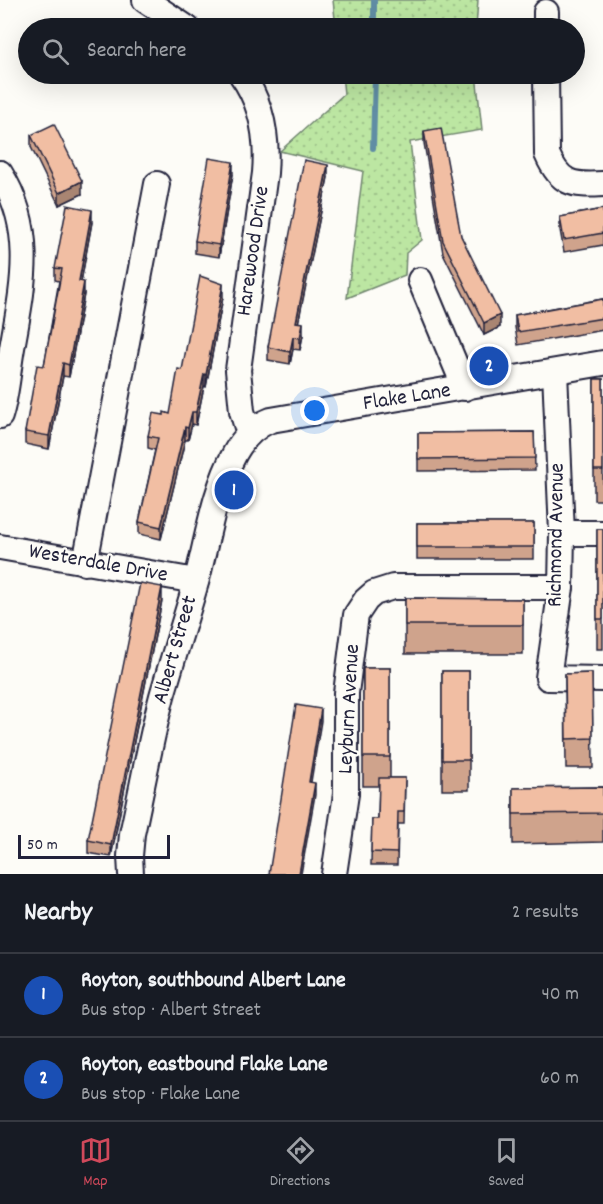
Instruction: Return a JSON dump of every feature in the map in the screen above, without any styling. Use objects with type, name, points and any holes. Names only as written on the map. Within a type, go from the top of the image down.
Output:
[{"type":"street","points":[[154,3],[174,18]]},
{"type":"street","name":"Harewood Drive","points":[[247,84],[259,109],[266,152],[238,370],[242,411],[249,434]]},
{"type":"street","points":[[546,84],[547,154],[551,164],[559,175],[571,184],[603,184]]},
{"type":"street","points":[[0,173],[12,195],[19,217],[24,239],[25,261],[0,416]]},
{"type":"street","points":[[85,563],[157,184]]},
{"type":"street","points":[[420,280],[465,388]]},
{"type":"street","name":"Flake Lane","points":[[249,434],[260,424],[272,420],[603,363]]},
{"type":"street","name":"Richmond Avenue","points":[[555,372],[562,533],[561,587],[548,678],[603,678]]},
{"type":"street","name":"Albert Street","points":[[131,874],[132,834],[159,709],[227,469],[249,434]]},
{"type":"street","points":[[562,533],[603,533]]},
{"type":"street","name":"Westerdale Drive","points":[[0,547],[196,581]]},
{"type":"street","name":"Leyburn Avenue","points":[[334,874],[346,794],[346,693],[356,615],[360,607],[374,593],[393,587],[561,587]]},
{"type":"green space","points":[[333,0],[478,0],[477,18],[335,18]]},
{"type":"green space","points":[[343,84],[477,84],[482,130],[410,142],[422,240],[406,253],[405,275],[347,298],[363,171],[280,151],[344,94]]},
{"type":"building","points":[[54,124],[82,181],[59,193],[31,135]]},
{"type":"building","points":[[441,128],[461,236],[500,315],[484,323],[443,241],[424,131]]},
{"type":"building","points":[[209,158],[233,162],[219,245],[195,241]]},
{"type":"building","points":[[304,160],[328,165],[296,322],[303,323],[300,338],[293,337],[290,352],[268,347]]},
{"type":"building","points":[[67,205],[92,210],[79,281],[84,282],[69,365],[63,363],[49,436],[25,432],[37,365],[44,366],[62,269],[55,268]]},
{"type":"building","points":[[603,209],[603,233],[564,240],[560,217]]},
{"type":"building","points":[[200,276],[223,284],[206,375],[204,374],[196,412],[192,412],[188,428],[185,427],[161,527],[139,522],[158,438],[148,436],[153,413],[170,414],[178,369],[182,370]]},
{"type":"building","points":[[603,299],[603,318],[518,332],[515,315]]},
{"type":"building","points":[[594,379],[603,379],[603,470],[594,470]]},
{"type":"building","points":[[534,432],[535,458],[418,459],[418,433]]},
{"type":"building","points":[[417,523],[534,523],[534,547],[417,547]]},
{"type":"building","points":[[597,529],[603,529],[603,619],[597,619]]},
{"type":"building","points":[[140,583],[162,587],[111,845],[88,840]]},
{"type":"building","points":[[405,598],[523,599],[523,625],[405,625]]},
{"type":"building","points":[[363,668],[390,668],[390,757],[363,757]]},
{"type":"building","points":[[442,671],[469,671],[469,760],[442,760]]},
{"type":"building","points":[[592,673],[593,738],[566,739],[565,674]]},
{"type":"building","points":[[296,705],[321,709],[309,782],[315,783],[299,874],[269,874]]},
{"type":"building","points":[[379,778],[405,778],[404,812],[398,812],[397,853],[371,852],[372,819],[378,819]]},
{"type":"building","points":[[603,787],[603,813],[513,814],[513,788]]},
{"type":"waterway","points":[[374,0],[374,18]]},
{"type":"waterway","points":[[373,148],[375,84]]},
{"type":"place","name":"Royton, eastbound Flake Lane","points":[[489,366]]},
{"type":"place","name":"Royton, southbound Albert Lane","points":[[234,490]]}]
